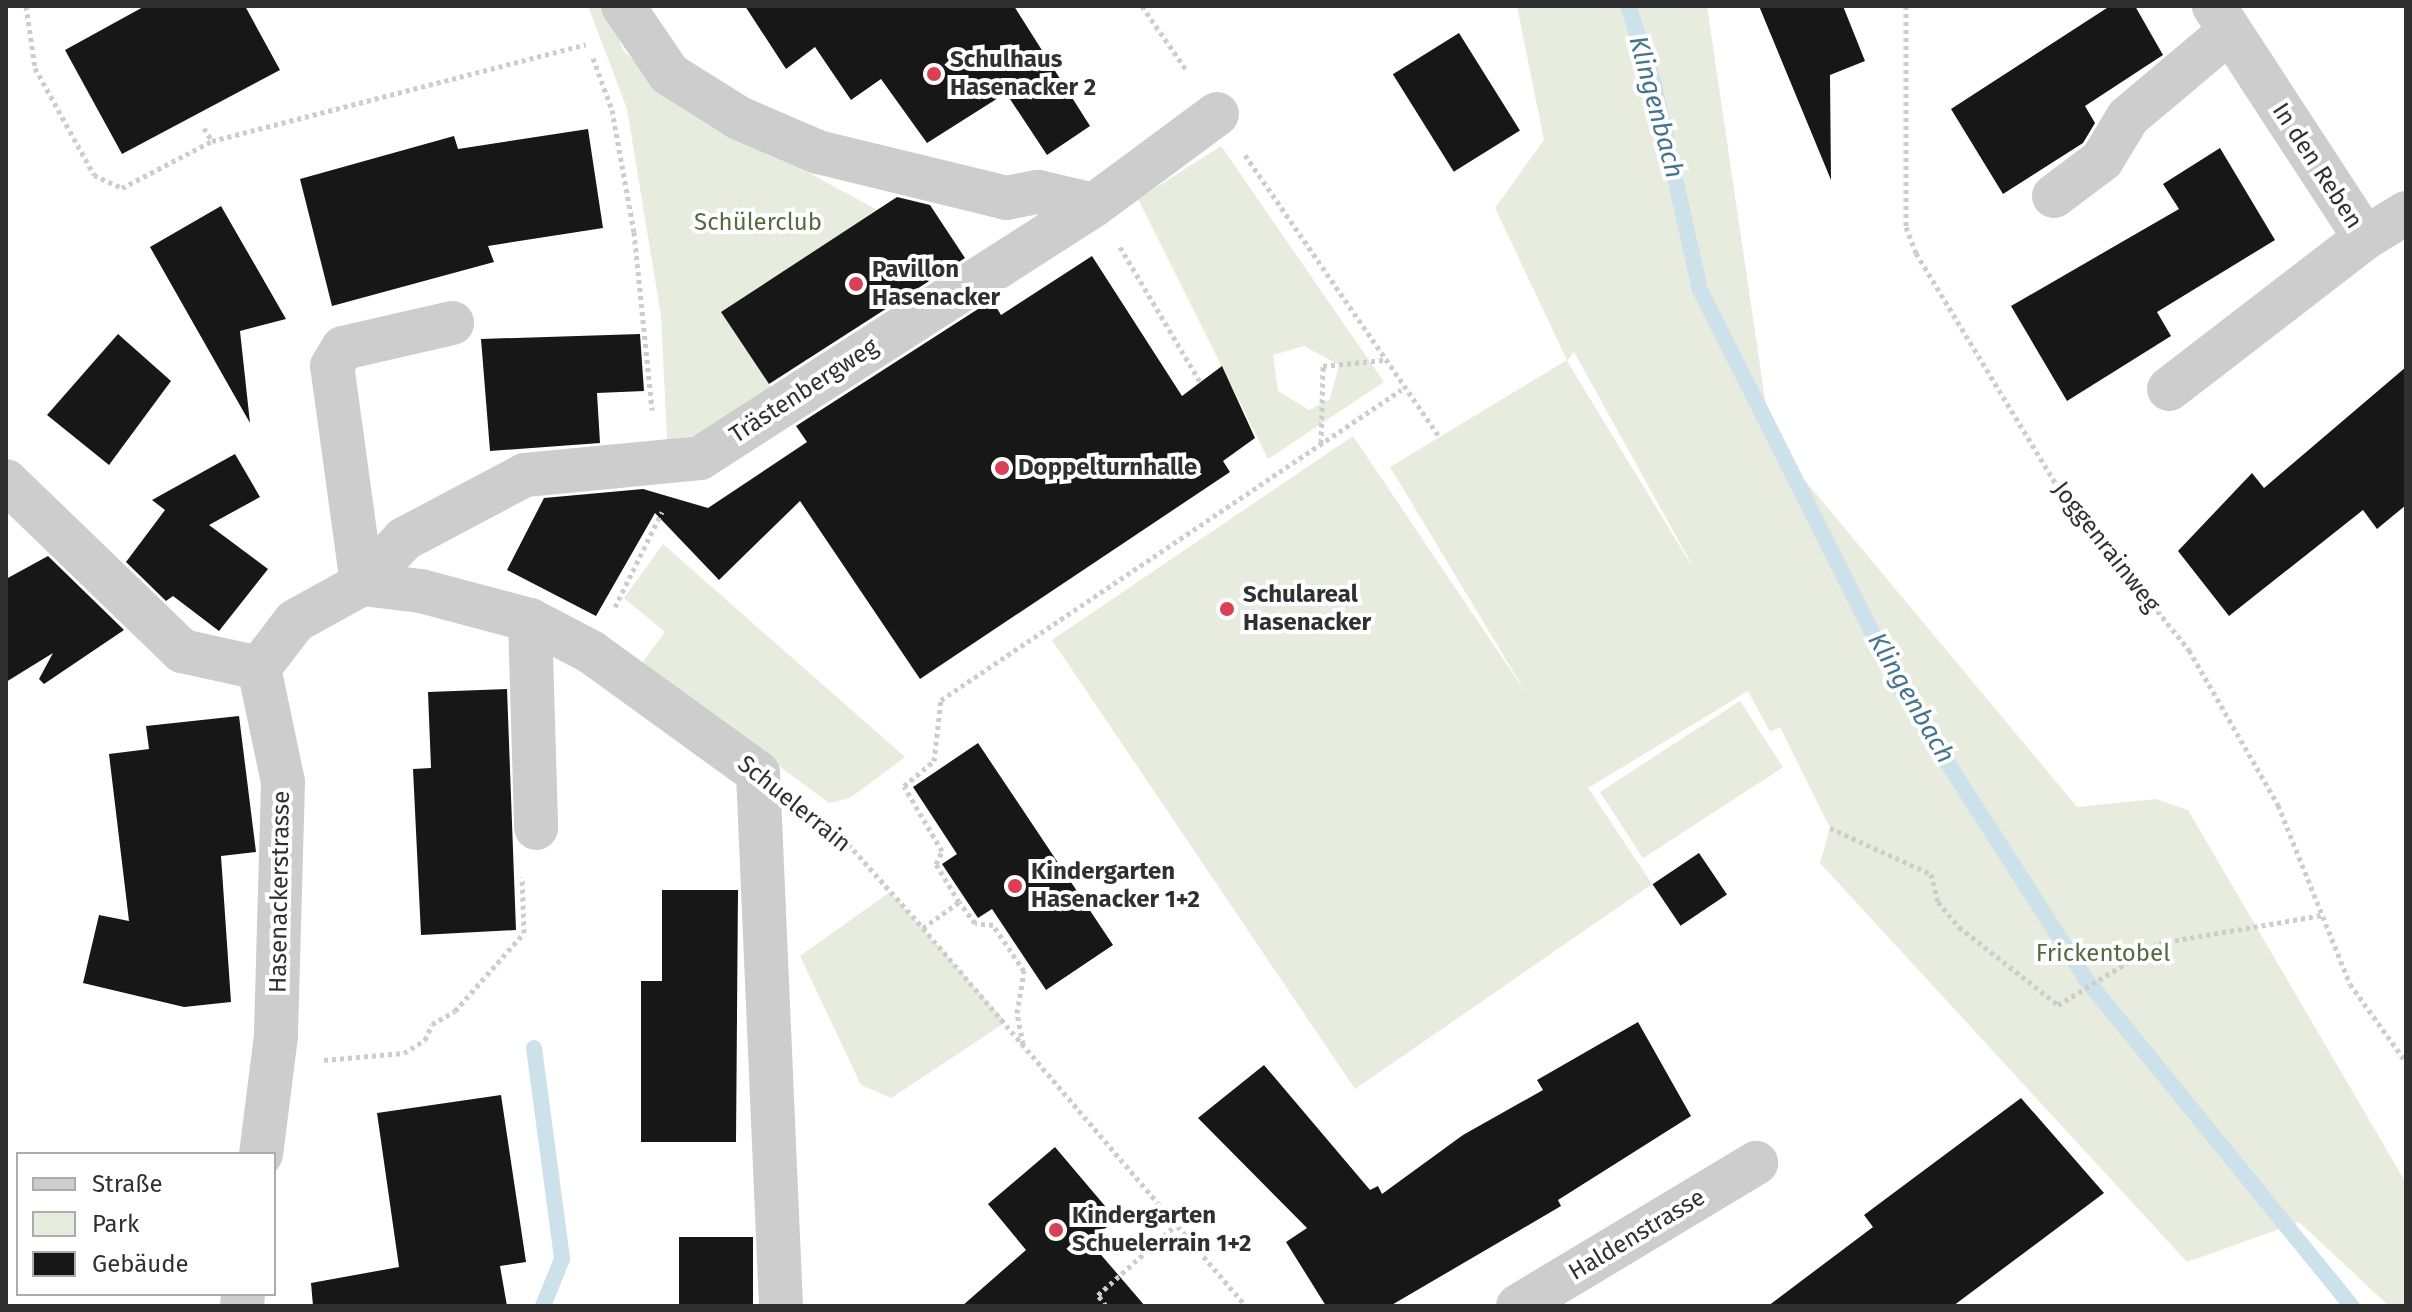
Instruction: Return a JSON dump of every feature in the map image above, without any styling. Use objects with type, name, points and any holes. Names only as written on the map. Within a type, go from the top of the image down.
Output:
[{"type":"street","points":[[623,6],[669,74],[739,118],[818,152],[1006,198],[1038,192],[1094,205]]},
{"type":"street","points":[[2054,196],[2102,160],[2128,117],[2222,19]]},
{"type":"street","name":"In den Reben","points":[[2169,389],[2365,238],[2222,19]]},
{"type":"street","name":"Trästenbergweg","points":[[362,584],[404,539],[525,475],[585,465],[667,464],[700,458],[1094,205],[1217,114]]},
{"type":"street","points":[[2365,238],[2406,213]]},
{"type":"street","points":[[6,481],[182,651],[259,668],[295,621],[362,584],[332,366],[343,348],[452,323]]},
{"type":"street","name":"Schuelerrain","points":[[362,584],[421,591],[530,620],[591,652],[758,773]]},
{"type":"street","points":[[530,620],[536,828]]},
{"type":"street","name":"Hasenackerstrasse","points":[[259,668],[283,782],[272,1064],[261,1152]]},
{"type":"street","points":[[758,773],[781,1306]]},
{"type":"street","name":"Haldenstrasse","points":[[1518,1306],[1756,1163]]},
{"type":"path","points":[[26,6],[35,68],[94,175],[122,188],[212,141],[587,43]]},
{"type":"path","points":[[1142,6],[1384,360],[1401,390],[1440,438]]},
{"type":"path","name":"Joggenrainweg","points":[[1906,6],[1906,227],[1916,253],[2057,486],[2189,650],[2278,805],[2350,984],[2406,1062]]},
{"type":"path","points":[[583,31],[612,110],[634,232],[667,464],[654,538],[591,652]]},
{"type":"path","points":[[204,128],[212,141]]},
{"type":"path","points":[[1094,205],[1200,382]]},
{"type":"path","points":[[1321,443],[1323,366],[1384,360]]},
{"type":"path","points":[[1023,1044],[1017,1013],[1024,971],[993,925],[975,923],[959,902],[936,864],[942,851],[904,786],[934,761],[941,700],[1401,390]]},
{"type":"path","name":"Schuelerrain","points":[[758,773],[843,838],[1179,1222],[1246,1306]]},
{"type":"path","points":[[272,1064],[404,1053],[425,1040],[432,1024],[455,1011],[524,933],[522,865],[536,864],[536,828]]},
{"type":"path","points":[[1830,828],[1931,874],[1938,902],[1959,927],[2058,1005],[2159,943],[2323,915]]},
{"type":"path","points":[[923,928],[959,902]]},
{"type":"path","points":[[1106,1306],[1098,1295],[1179,1222]]},
{"type":"green space","name":"Schülerclub","points":[[588,6],[606,6],[623,50],[671,97],[877,210],[722,312],[776,395],[720,432],[667,440],[661,316],[627,109]]},
{"type":"green space","name":"Frickentobel","points":[[1517,6],[1707,6],[1771,440],[2077,807],[2156,799],[2188,810],[2406,1183],[2406,1306],[2389,1306],[2299,1222],[2187,1262],[1820,863],[1830,828],[1780,727],[1770,732],[1748,691],[1588,788],[1652,884],[1355,1089],[1052,640],[1353,436],[1528,696],[1390,467],[1567,360],[1495,208],[1544,140]],"holes":[[[1574,352],[1691,563],[1567,361]]]},
{"type":"green space","points":[[1221,146],[1384,382],[1268,459],[1138,199]],"holes":[[[1304,346],[1339,365],[1330,399],[1309,410],[1278,391],[1273,355]]]},
{"type":"green space","points":[[663,544],[905,757],[850,798],[829,803],[641,664],[665,632],[624,598]]},
{"type":"green space","points":[[1740,701],[1783,767],[1643,858],[1600,792]]},
{"type":"green space","points":[[890,892],[1006,1022],[891,1098],[861,1085],[800,956]]},
{"type":"building","points":[[145,6],[245,6],[280,70],[122,154],[65,50]]},
{"type":"building","name":"Schulhaus Hasenacker 2","points":[[745,6],[1014,6],[1090,126],[1047,155],[1006,93],[927,143],[881,79],[851,100],[815,47],[786,69]]},
{"type":"building","points":[[1759,6],[1843,6],[1865,61],[1830,75],[1831,180]]},
{"type":"building","points":[[2110,6],[2135,6],[2163,55],[2085,106],[2095,123],[2083,143],[2003,194],[1951,109]]},
{"type":"building","points":[[1459,33],[1520,131],[1454,172],[1393,74]]},
{"type":"building","points":[[588,129],[603,228],[488,246],[494,262],[332,306],[300,179],[454,136],[458,149]]},
{"type":"building","points":[[2220,148],[2275,240],[2157,312],[2171,336],[2067,401],[2011,306],[2179,209],[2163,184]]},
{"type":"building","name":"Pavillon Hasenacker","points":[[897,197],[930,205],[965,258],[769,384],[721,312]]},
{"type":"building","points":[[221,206],[286,319],[240,331],[250,423],[150,247]]},
{"type":"building","name":"Doppelturnhalle","points":[[1092,256],[1182,396],[1222,366],[1255,438],[1223,461],[1230,472],[920,679],[800,501],[719,580],[655,513],[596,616],[507,570],[544,498],[643,489],[708,508],[807,442],[796,426],[992,300],[1001,315]]},
{"type":"building","points":[[118,334],[171,381],[109,465],[47,415]]},
{"type":"building","points":[[640,334],[644,391],[597,393],[600,443],[490,451],[481,339]]},
{"type":"building","points":[[2406,367],[2406,505],[2377,529],[2363,510],[2229,616],[2178,551],[2252,473],[2264,488]]},
{"type":"building","points":[[235,454],[260,497],[209,525],[268,569],[219,631],[173,596],[166,601],[126,562],[165,510],[152,500]]},
{"type":"building","points":[[48,556],[124,630],[44,684],[39,679],[53,653],[6,682],[6,579]]},
{"type":"building","points":[[507,689],[516,930],[421,935],[413,769],[431,768],[428,692]]},
{"type":"building","points":[[239,716],[256,852],[221,856],[231,1002],[184,1007],[83,983],[99,915],[129,921],[109,754],[149,749],[146,726]]},
{"type":"building","name":"Kindergarten Hasenacker 1+2","points":[[978,743],[1113,945],[1046,990],[992,909],[978,918],[942,864],[957,854],[913,787]]},
{"type":"building","points":[[1699,853],[1727,894],[1681,926],[1653,884]]},
{"type":"building","points":[[662,890],[738,890],[736,1142],[641,1142],[641,981],[662,981]]},
{"type":"building","points":[[1638,1022],[1691,1116],[1558,1200],[1561,1206],[1390,1306],[1326,1306],[1286,1242],[1307,1228],[1198,1118],[1264,1065],[1370,1190],[1378,1186],[1382,1194],[1463,1135],[1543,1090],[1537,1080]]},
{"type":"building","points":[[501,1095],[526,1262],[500,1266],[507,1306],[313,1306],[311,1283],[399,1267],[377,1113]]},
{"type":"building","points":[[2021,1098],[2104,1193],[1953,1306],[1768,1306],[1873,1227],[1864,1215]]},
{"type":"building","name":"Kindergarten Schuelerrain 1+2","points":[[1055,1147],[1116,1219],[1090,1242],[1145,1306],[962,1306],[1026,1250],[988,1204]]},
{"type":"building","points":[[679,1237],[753,1237],[753,1306],[679,1306]]},
{"type":"waterway","name":"Klingenbach","points":[[1628,6],[1654,84],[1700,290],[1903,693],[2085,978],[2352,1306]]},
{"type":"waterway","points":[[534,1048],[562,1259],[543,1306]]},
{"type":"place","name":"Schulhaus Hasenacker 2","points":[[934,74]]},
{"type":"place","name":"Pavillon Hasenacker","points":[[856,284]]},
{"type":"place","name":"Doppelturnhalle","points":[[1002,468]]},
{"type":"place","name":"Schulareal Hasenacker","points":[[1227,609]]},
{"type":"place","name":"Kindergarten Hasenacker 1+2","points":[[1015,886]]},
{"type":"place","name":"Kindergarten Schuelerrain 1+2","points":[[1056,1230]]}]
